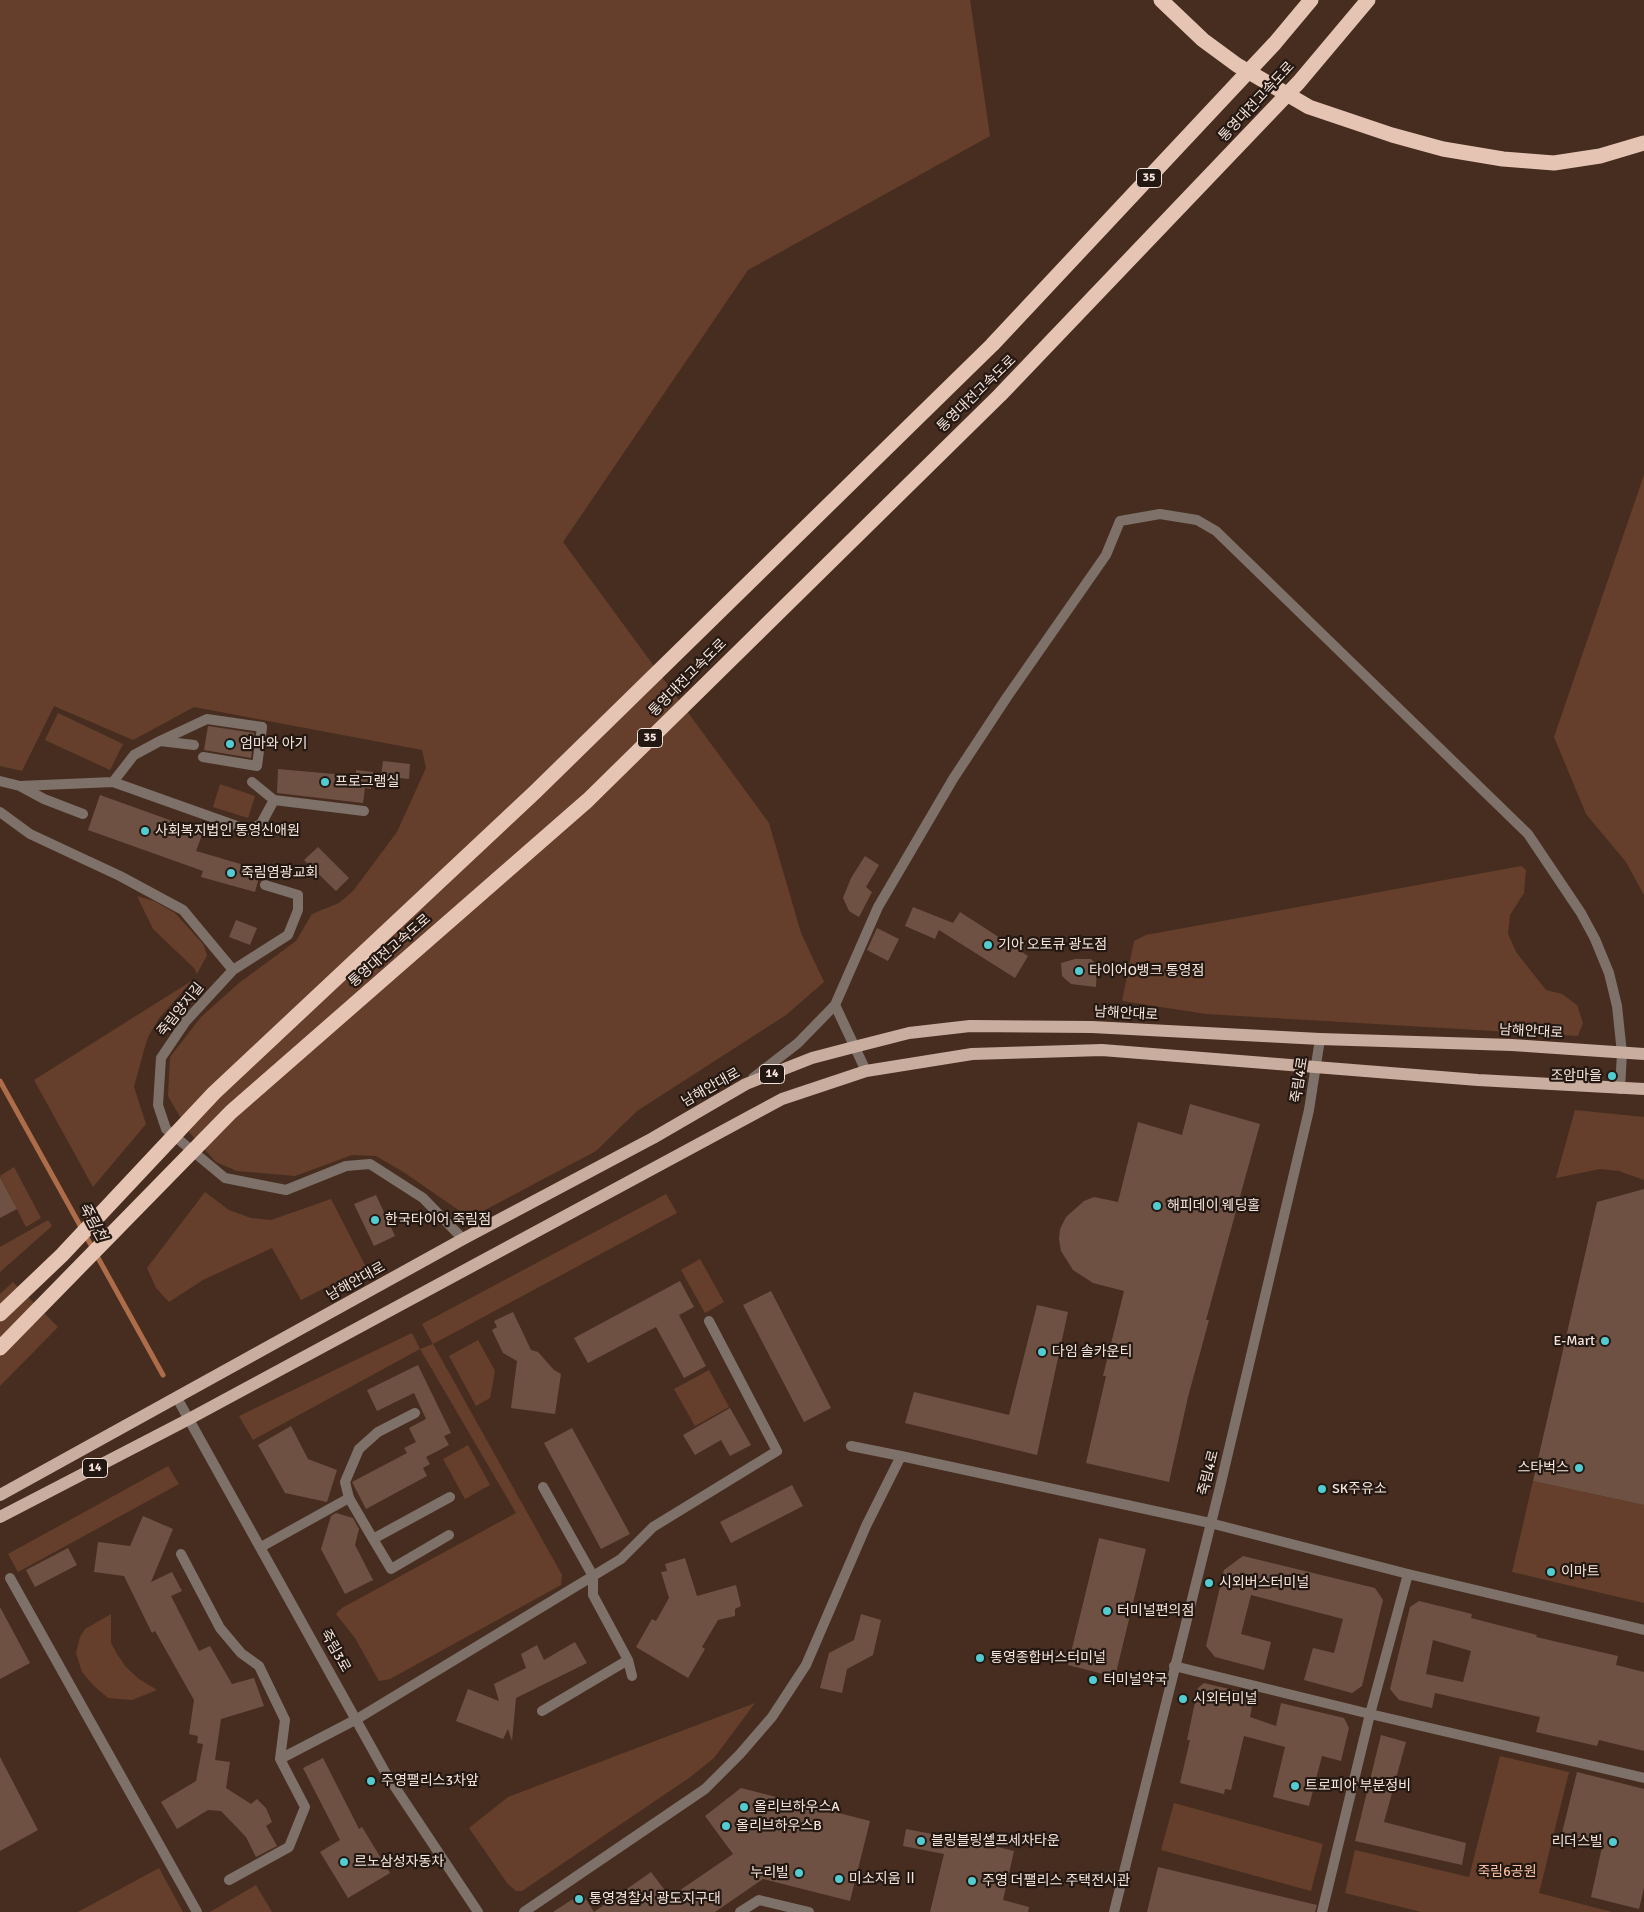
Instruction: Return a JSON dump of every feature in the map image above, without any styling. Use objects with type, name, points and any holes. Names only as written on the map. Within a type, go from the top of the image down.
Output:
[{"type":"highway","points":[[1162,0],[1203,40],[1237,65],[1309,107],[1348,122],[1444,149],[1503,159],[1554,162],[1600,156],[1644,143]]},
{"type":"highway","name":"통영대전고속도로","points":[[0,1314],[62,1255],[214,1093],[535,792],[1022,313],[1275,43],[1311,0]]},
{"type":"highway","name":"통영대전고속도로","points":[[0,1348],[231,1112],[588,800],[1051,343],[1299,82],[1368,0]]},
{"type":"main road","name":"남해안대로","points":[[0,1495],[463,1240],[653,1138],[746,1084],[812,1058],[909,1034],[970,1026],[1092,1027],[1320,1039],[1512,1045],[1644,1054]]},
{"type":"main road","name":"14","points":[[0,1517],[189,1419],[782,1099],[866,1071],[972,1054],[1102,1050],[1620,1089],[1644,1089]]},
{"type":"street","points":[[746,1084],[798,1043],[836,1006],[878,907],[953,779],[1006,697],[1106,555],[1120,521],[1160,514],[1197,520],[1216,531],[1528,834],[1566,890],[1595,939],[1614,990],[1622,1053],[1620,1089]]},
{"type":"street","points":[[113,782],[134,755],[160,740],[207,719],[262,727],[257,766],[203,757]]},
{"type":"street","points":[[160,740],[194,745]]},
{"type":"street","points":[[0,781],[20,786],[44,799],[83,814]]},
{"type":"street","points":[[20,786],[113,782],[248,830],[261,824],[274,800]]},
{"type":"street","points":[[252,782],[274,800],[364,811]]},
{"type":"street","points":[[0,812],[30,834],[120,876],[183,910],[233,970]]},
{"type":"street","name":"죽림양지길","points":[[264,885],[298,896],[298,910],[288,935],[233,970],[186,1021],[161,1058],[158,1105],[166,1129],[225,1178],[286,1190],[346,1166],[370,1164],[423,1198],[463,1240]]},
{"type":"street","points":[[836,1006],[866,1071]]},
{"type":"street","name":"죽림4로","points":[[1114,1912],[1307,1119],[1320,1039]]},
{"type":"street","points":[[280,1759],[357,1719],[621,1559],[653,1526],[777,1451],[709,1321]]},
{"type":"street","name":"죽림3로","points":[[177,1398],[385,1772],[478,1912]]},
{"type":"street","points":[[415,1413],[378,1432],[359,1449],[345,1482],[349,1498],[391,1568],[449,1535]]},
{"type":"street","points":[[851,1446],[1210,1523],[1408,1574],[1644,1630]]},
{"type":"street","points":[[524,1912],[705,1789],[740,1754],[772,1717],[806,1665],[866,1526],[901,1456]]},
{"type":"street","points":[[543,1487],[593,1576],[593,1595],[628,1660],[632,1676]]},
{"type":"street","points":[[373,1539],[450,1497]]},
{"type":"street","points":[[261,1547],[349,1498]]},
{"type":"street","points":[[181,1554],[220,1628],[241,1653],[259,1666],[284,1720],[280,1759],[305,1807],[289,1847],[229,1880]]},
{"type":"street","points":[[1322,1912],[1370,1714],[1408,1574]]},
{"type":"street","points":[[10,1578],[197,1912]]},
{"type":"street","points":[[542,1711],[628,1660]]},
{"type":"street","points":[[1174,1666],[1644,1778]]},
{"type":"street","points":[[740,1912],[759,1900],[808,1912]]},
{"type":"green space","points":[[0,0],[970,0],[990,136],[748,270],[563,542],[769,823],[801,933],[824,982],[786,1015],[637,1111],[596,1151],[470,1218],[405,1173],[376,1156],[352,1155],[295,1176],[237,1171],[216,1162],[189,1132],[168,1096],[170,1057],[201,1017],[239,983],[296,941],[312,914],[339,903],[353,891],[397,832],[426,768],[422,750],[194,707],[133,740],[54,706],[22,771],[0,766]]},
{"type":"green space","points":[[1644,475],[1644,895],[1626,862],[1586,814],[1554,737]]},
{"type":"green space","points":[[58,713],[123,744],[110,770],[45,740]]},
{"type":"green space","points":[[220,784],[255,796],[248,818],[213,807]]},
{"type":"green space","points":[[1521,866],[1526,870],[1524,893],[1510,915],[1508,934],[1516,952],[1546,990],[1562,994],[1577,1005],[1583,1023],[1578,1036],[1206,1014],[1122,1001],[1134,941],[1146,935]]},
{"type":"green space","points":[[137,896],[154,901],[175,913],[203,944],[207,955],[197,974],[194,968],[153,929]]},
{"type":"green space","points":[[193,980],[160,1017],[148,1037],[134,1087],[146,1124],[93,1187],[34,1080]]},
{"type":"green space","points":[[1575,1110],[1644,1117],[1644,1180],[1619,1171],[1600,1169],[1556,1178]]},
{"type":"green space","points":[[14,1167],[41,1218],[26,1227],[0,1176]]},
{"type":"green space","points":[[205,1192],[229,1210],[251,1218],[271,1220],[331,1199],[366,1267],[301,1300],[272,1248],[203,1280],[169,1302],[156,1288],[147,1268]]},
{"type":"green space","points":[[666,1194],[677,1213],[433,1344],[422,1324]]},
{"type":"green space","points":[[48,1220],[52,1226],[0,1272],[0,1247]]},
{"type":"green space","points":[[700,1259],[724,1302],[705,1313],[681,1270]]},
{"type":"green space","points":[[13,1282],[58,1327],[0,1386],[0,1294]]},
{"type":"green space","points":[[412,1333],[420,1349],[253,1440],[239,1416]]},
{"type":"green space","points":[[478,1340],[495,1371],[490,1398],[476,1406],[449,1356]]},
{"type":"green space","points":[[433,1344],[562,1575],[561,1585],[390,1679],[379,1681],[355,1638],[336,1614],[342,1608],[516,1513],[420,1349]]},
{"type":"green space","points":[[709,1370],[729,1407],[695,1426],[674,1389]]},
{"type":"green space","points":[[468,1445],[490,1485],[465,1499],[443,1459]]},
{"type":"green space","points":[[168,1466],[179,1484],[18,1572],[8,1554]]},
{"type":"green space","points":[[1533,1481],[1644,1505],[1644,1603],[1512,1572]]},
{"type":"green space","points":[[111,1614],[111,1643],[117,1654],[126,1667],[139,1679],[157,1690],[132,1700],[108,1698],[82,1672],[76,1653],[80,1637],[85,1629]]},
{"type":"green space","points":[[755,1703],[714,1758],[689,1778],[522,1891],[516,1891],[507,1883],[469,1828],[508,1797]]},
{"type":"green space","name":"죽림6공원","points":[[1500,1756],[1569,1772],[1539,1893],[1612,1912],[1421,1912],[1345,1893],[1355,1850],[1469,1877]]},
{"type":"green space","points":[[1174,1803],[1323,1844],[1311,1891],[1161,1850]]},
{"type":"green space","points":[[159,1868],[183,1912],[78,1912]]},
{"type":"green space","points":[[256,1885],[272,1912],[210,1912]]},
{"type":"building","name":"엄마와 아기","points":[[208,726],[254,733],[251,758],[204,750]]},
{"type":"building","points":[[383,761],[410,764],[409,779],[381,776]]},
{"type":"building","name":"프로그램실","points":[[278,769],[356,776],[356,770],[373,772],[371,789],[365,788],[363,803],[277,793]]},
{"type":"building","name":"사회복지법인 통영신애원","points":[[100,795],[203,832],[196,851],[261,870],[255,892],[201,877],[203,871],[88,830]]},
{"type":"building","points":[[318,847],[349,878],[336,891],[304,860]]},
{"type":"building","points":[[865,856],[879,865],[866,887],[872,892],[859,917],[849,911],[843,898],[851,878]]},
{"type":"building","name":"기아 오토큐 광도점","points":[[913,907],[953,923],[960,912],[1028,956],[1015,978],[939,930],[935,939],[905,926]]},
{"type":"building","points":[[236,920],[257,928],[250,945],[229,937]]},
{"type":"building","points":[[877,928],[899,939],[888,961],[867,950]]},
{"type":"building","name":"타이어O뱅크 통영점","points":[[1075,959],[1091,959],[1097,965],[1096,987],[1071,984],[1062,976],[1061,963]]},
{"type":"building","name":"해피데이 웨딩홀","points":[[1190,1104],[1260,1124],[1206,1320],[1209,1320],[1188,1397],[1169,1482],[1086,1463],[1106,1376],[1103,1376],[1124,1291],[1093,1283],[1073,1270],[1061,1251],[1059,1239],[1060,1229],[1066,1217],[1084,1201],[1094,1197],[1118,1202],[1138,1122],[1182,1135]]},
{"type":"building","points":[[0,1177],[17,1209],[0,1218]]},
{"type":"building","name":"E-Mart","points":[[1644,1189],[1644,1505],[1533,1481],[1597,1202]]},
{"type":"building","name":"한국타이어 죽림점","points":[[376,1195],[395,1236],[374,1246],[354,1204]]},
{"type":"building","points":[[680,1281],[694,1307],[679,1315],[706,1366],[684,1378],[656,1327],[588,1363],[574,1338]]},
{"type":"building","points":[[771,1291],[831,1408],[804,1422],[743,1305]]},
{"type":"building","name":"다임 솔카운티","points":[[1037,1305],[1068,1312],[1037,1455],[905,1423],[914,1392],[1009,1415]]},
{"type":"building","points":[[513,1312],[531,1350],[538,1352],[554,1370],[561,1374],[555,1414],[511,1408],[517,1361],[503,1353],[492,1330],[497,1327],[494,1321]]},
{"type":"building","points":[[418,1365],[451,1433],[444,1436],[449,1445],[426,1457],[430,1464],[423,1468],[427,1476],[366,1509],[352,1482],[407,1453],[404,1448],[416,1442],[409,1428],[426,1419],[414,1393],[377,1411],[367,1390]]},
{"type":"building","points":[[730,1408],[751,1445],[730,1456],[721,1440],[695,1455],[683,1435]]},
{"type":"building","points":[[291,1426],[308,1459],[337,1470],[327,1502],[285,1493],[258,1445]]},
{"type":"building","points":[[572,1428],[630,1534],[601,1549],[544,1443]]},
{"type":"building","points":[[792,1485],[803,1506],[731,1543],[720,1522]]},
{"type":"building","points":[[336,1513],[353,1518],[359,1529],[355,1545],[373,1580],[345,1594],[321,1549],[331,1516]]},
{"type":"building","points":[[143,1516],[173,1529],[151,1582],[172,1572],[182,1591],[171,1596],[199,1651],[210,1646],[232,1684],[254,1678],[264,1706],[221,1719],[215,1760],[230,1762],[226,1788],[251,1804],[257,1799],[266,1808],[272,1822],[266,1826],[277,1846],[256,1857],[246,1837],[221,1811],[208,1810],[177,1829],[161,1802],[196,1781],[203,1744],[197,1743],[198,1736],[189,1734],[194,1700],[155,1631],[152,1633],[124,1576],[94,1572],[98,1542],[130,1546]]},
{"type":"building","points":[[1099,1538],[1146,1549],[1115,1677],[1068,1665]]},
{"type":"building","points":[[68,1548],[77,1565],[35,1587],[26,1570]]},
{"type":"building","points":[[1243,1556],[1375,1588],[1383,1600],[1362,1686],[1352,1693],[1304,1680],[1313,1648],[1334,1653],[1343,1619],[1251,1595],[1241,1634],[1271,1642],[1264,1670],[1215,1657],[1206,1646],[1224,1570]]},
{"type":"building","points":[[685,1558],[697,1596],[736,1585],[741,1606],[735,1609],[735,1616],[718,1620],[702,1647],[705,1649],[688,1678],[636,1647],[652,1619],[656,1621],[669,1598],[661,1572],[667,1571],[665,1564]]},
{"type":"building","points":[[1419,1601],[1472,1614],[1471,1618],[1537,1635],[1536,1637],[1618,1656],[1616,1665],[1644,1672],[1644,1751],[1599,1740],[1597,1746],[1536,1732],[1540,1717],[1435,1693],[1432,1708],[1399,1700],[1390,1689],[1410,1607]],"holes":[[[1433,1640],[1471,1651],[1463,1682],[1426,1674]]]},
{"type":"building","points":[[0,1607],[30,1663],[0,1679]]},
{"type":"building","points":[[861,1614],[881,1620],[873,1655],[847,1669],[842,1693],[820,1688],[829,1653],[854,1640]]},
{"type":"building","points":[[575,1642],[587,1663],[516,1698],[512,1741],[508,1729],[503,1739],[456,1721],[468,1689],[499,1701],[494,1684],[526,1668],[521,1654],[537,1645],[544,1660]]},
{"type":"building","points":[[1204,1683],[1254,1695],[1250,1717],[1276,1726],[1281,1703],[1344,1718],[1349,1728],[1341,1761],[1322,1756],[1309,1806],[1273,1797],[1285,1747],[1244,1736],[1231,1790],[1225,1789],[1224,1794],[1180,1783],[1190,1740],[1187,1740],[1198,1688]]},
{"type":"building","points":[[1381,1735],[1406,1742],[1384,1822],[1466,1843],[1462,1865],[1355,1841]]},
{"type":"building","points":[[0,1757],[38,1830],[0,1851]]},
{"type":"building","points":[[323,1758],[359,1829],[362,1827],[390,1873],[348,1898],[320,1852],[340,1840],[303,1768]]},
{"type":"building","name":"리더스빌","points":[[1577,1772],[1644,1789],[1644,1888],[1639,1909],[1591,1897],[1602,1847],[1561,1837]]},
{"type":"building","points":[[741,1788],[870,1821],[850,1901],[763,1879],[715,1912],[594,1912],[651,1872],[670,1897],[733,1854],[705,1816]]},
{"type":"building","name":"주영 더팰리스 주택전시관","points":[[906,1829],[948,1837],[948,1835],[1014,1851],[1003,1900],[1029,1907],[1028,1912],[930,1912],[944,1854],[903,1846]]},
{"type":"building","points":[[1158,1867],[1317,1905],[1315,1912],[1147,1912]]},
{"type":"building","name":"통영경찰서 광도지구대","points":[[582,1893],[594,1912],[553,1912]]},
{"type":"waterway","name":"죽림천","points":[[0,1081],[163,1375]]},
{"type":"place","name":"엄마와 아기","points":[[230,744]]},
{"type":"place","name":"프로그램실","points":[[325,782]]},
{"type":"place","name":"사회복지법인 통영신애원","points":[[145,831]]},
{"type":"place","name":"죽림염광교회","points":[[231,873]]},
{"type":"place","name":"기아 오토큐 광도점","points":[[988,945]]},
{"type":"place","name":"타이어O뱅크 통영점","points":[[1079,971]]},
{"type":"place","name":"조암마을","points":[[1612,1076]]},
{"type":"place","name":"해피데이 웨딩홀","points":[[1157,1206]]},
{"type":"place","name":"한국타이어 죽림점","points":[[375,1220]]},
{"type":"place","name":"E-Mart","points":[[1605,1341]]},
{"type":"place","name":"다임 솔카운티","points":[[1042,1352]]},
{"type":"place","name":"스타벅스","points":[[1579,1468]]},
{"type":"place","name":"SK주유소","points":[[1322,1489]]},
{"type":"place","name":"이마트","points":[[1551,1572]]},
{"type":"place","name":"시외버스터미널","points":[[1209,1583]]},
{"type":"place","name":"터미널편의점","points":[[1107,1611]]},
{"type":"place","name":"통영종합버스터미널","points":[[980,1658]]},
{"type":"place","name":"터미널약국","points":[[1093,1680]]},
{"type":"place","name":"시외터미널","points":[[1183,1699]]},
{"type":"place","name":"주영팰리스3차앞","points":[[371,1781]]},
{"type":"place","name":"트로피아 부분정비","points":[[1295,1786]]},
{"type":"place","name":"올리브하우스A","points":[[744,1807]]},
{"type":"place","name":"올리브하우스B","points":[[726,1826]]},
{"type":"place","name":"블링블링셀프세차타운","points":[[921,1841]]},
{"type":"place","name":"리더스빌","points":[[1613,1842]]},
{"type":"place","name":"르노삼성자동차","points":[[344,1862]]},
{"type":"place","name":"누리빌","points":[[799,1873]]},
{"type":"place","name":"미소지움 Ⅱ","points":[[839,1879]]},
{"type":"place","name":"주영 더팰리스 주택전시관","points":[[972,1881]]},
{"type":"place","name":"통영경찰서 광도지구대","points":[[579,1899]]}]
